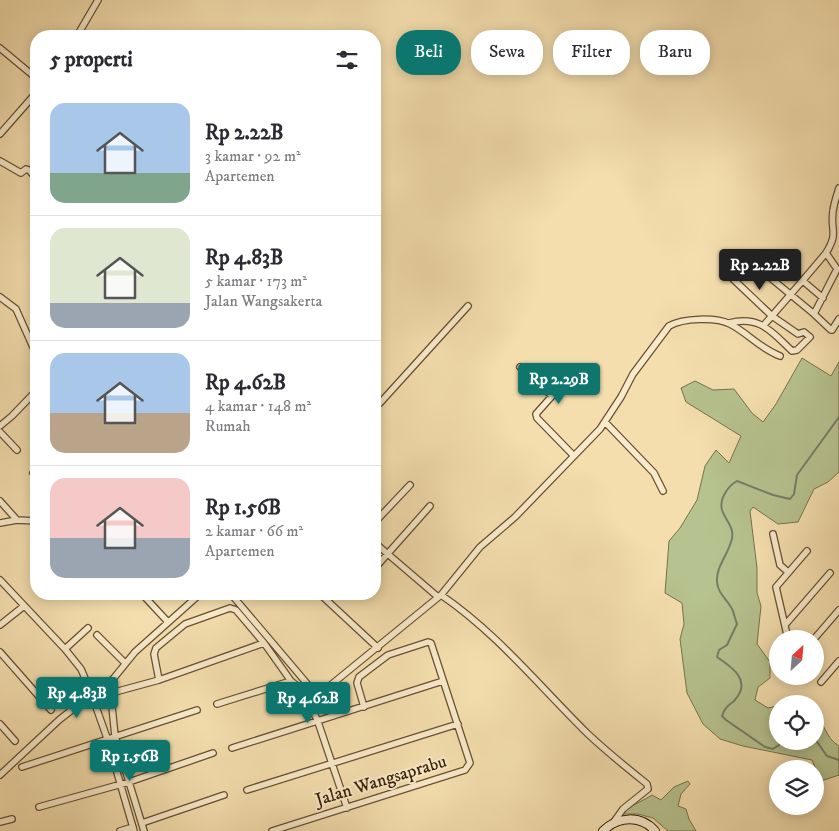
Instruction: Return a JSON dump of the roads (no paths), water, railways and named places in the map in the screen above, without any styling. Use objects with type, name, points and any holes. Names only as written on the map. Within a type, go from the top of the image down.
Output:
[{"type":"main road","points":[[603,831],[613,823],[623,819],[643,821],[655,831]]},
{"type":"street","points":[[80,30],[98,0]]},
{"type":"street","points":[[0,48],[30,73]]},
{"type":"street","points":[[0,134],[30,100]]},
{"type":"street","points":[[0,161],[17,172],[21,173],[26,169],[30,171]]},
{"type":"street","points":[[764,325],[826,253],[837,232],[832,220],[836,210],[839,188]]},
{"type":"street","points":[[833,239],[839,242]]},
{"type":"street","points":[[814,314],[837,269],[826,253]]},
{"type":"street","points":[[766,275],[831,330],[839,319]]},
{"type":"street","points":[[236,600],[315,693],[321,694],[439,596],[480,546],[515,517],[574,456],[605,422],[633,374],[669,326],[691,320],[729,324],[746,322],[764,325],[792,350],[797,350],[810,339],[806,332],[798,334],[772,316],[733,280]]},
{"type":"street","points":[[803,281],[822,298]]},
{"type":"street","points":[[0,297],[16,310],[30,341]]},
{"type":"street","points":[[381,402],[468,306]]},
{"type":"street","points":[[729,324],[762,348],[780,356]]},
{"type":"street","points":[[520,367],[552,396],[536,414],[537,418],[574,456]]},
{"type":"street","points":[[1,422],[30,396]]},
{"type":"street","points":[[605,422],[654,473],[663,491]]},
{"type":"street","points":[[0,432],[17,450]]},
{"type":"street","points":[[381,516],[410,485]]},
{"type":"street","points":[[0,501],[17,520]]},
{"type":"street","points":[[381,562],[430,506]]},
{"type":"street","points":[[0,523],[17,520],[30,521]]},
{"type":"street","points":[[773,534],[780,565],[788,572]]},
{"type":"street","points":[[381,548],[439,596],[464,610],[589,735],[647,784],[648,789],[623,809],[613,823]]},
{"type":"street","points":[[786,630],[776,587],[807,551]]},
{"type":"street","points":[[785,625],[830,573]]},
{"type":"street","points":[[0,580],[65,649],[81,669],[107,738],[133,829],[120,831]]},
{"type":"street","points":[[148,600],[168,622]]},
{"type":"street","points":[[0,775],[52,726],[108,684],[125,663],[193,600]]},
{"type":"street","points":[[326,600],[378,648]]},
{"type":"street","points":[[0,625],[24,606]]},
{"type":"street","points":[[159,680],[154,654],[156,648],[190,622],[233,608],[264,643],[291,681],[302,690],[307,698],[318,722],[347,808]]},
{"type":"street","points":[[822,630],[838,613]]},
{"type":"street","points":[[65,649],[88,628]]},
{"type":"street","points":[[97,635],[125,663]]},
{"type":"street","name":"Jalan Wangsaprabu","points":[[272,831],[465,770],[470,763],[432,645],[428,642],[388,655],[359,677],[357,683],[364,706]]},
{"type":"street","points":[[144,831],[115,736],[112,694],[159,680],[264,643]]},
{"type":"street","points":[[0,652],[51,710]]},
{"type":"street","points":[[824,678],[839,661]]},
{"type":"street","points":[[218,704],[291,681]]},
{"type":"street","points":[[232,748],[443,681]]},
{"type":"street","points":[[22,767],[197,710]]},
{"type":"street","points":[[0,724],[15,741]]},
{"type":"street","points":[[246,790],[458,724]]},
{"type":"street","points":[[39,807],[128,782],[213,753]]},
{"type":"street","points":[[142,823],[224,795]]},
{"type":"street","points":[[0,822],[12,819]]},
{"type":"waterway","points":[[769,748],[722,716],[739,694],[741,681],[734,670],[717,657],[719,650],[727,645],[737,624],[732,609],[721,593],[717,582],[718,571],[732,537],[731,529],[721,506],[723,497],[728,489],[737,481],[773,495],[790,499],[794,494],[797,475],[839,417]]},
{"type":"waterway","points":[[823,750],[827,756],[839,760]]}]
